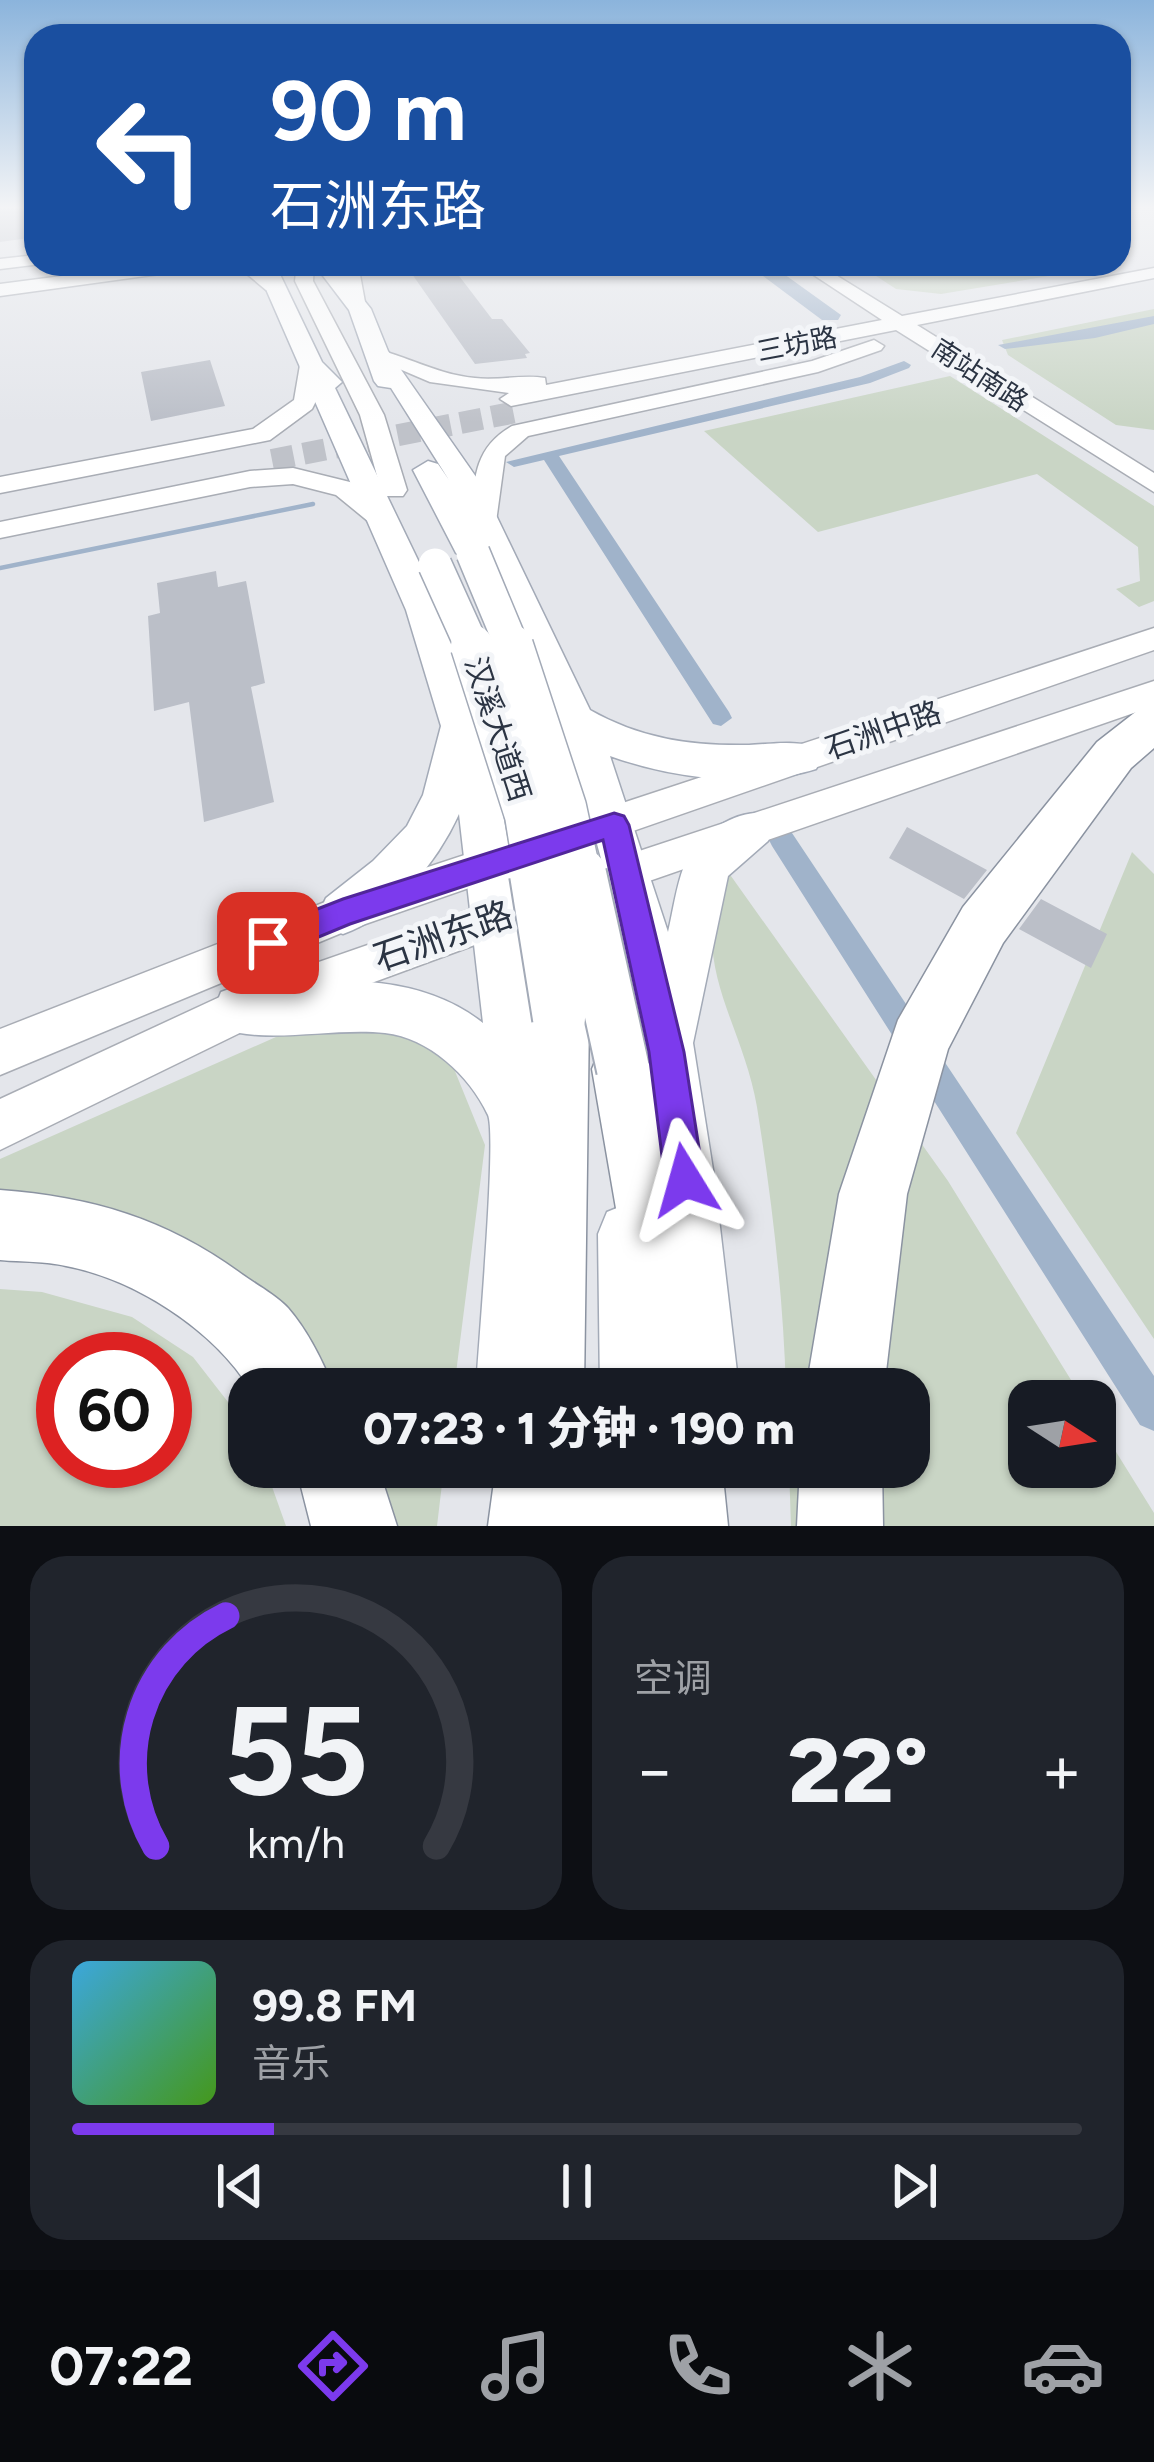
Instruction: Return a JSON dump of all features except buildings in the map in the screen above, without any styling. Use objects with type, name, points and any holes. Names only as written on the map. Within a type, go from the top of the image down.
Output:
[{"type":"highway","points":[[848,1368],[861,1258],[888,1138],[920,1041],[983,926],[1114,755],[1154,722]]},
{"type":"highway","points":[[546,1368],[559,1018]]},
{"type":"highway","points":[[645,1061],[675,1368]]},
{"type":"highway","points":[[0,1225],[65,1230],[148,1259],[200,1288],[260,1334],[282,1368]]},
{"type":"highway","points":[[343,1488],[354,1526]]},
{"type":"highway","points":[[531,1526],[535,1488]]},
{"type":"highway","points":[[682,1488],[685,1526]]},
{"type":"highway","points":[[840,1526],[841,1488]]},
{"type":"main road","points":[[0,290],[74,280]]},
{"type":"main road","points":[[271,280],[311,365],[387,503]]},
{"type":"main road","points":[[304,280],[372,415],[387,503],[472,760],[494,893],[518,1111],[511,1368]]},
{"type":"main road","name":"汉溪大道西","points":[[336,280],[359,310],[393,401],[526,678],[645,1061],[635,1368]]},
{"type":"main road","points":[[353,280],[359,310]]},
{"type":"main road","points":[[548,422],[484,416],[483,399],[513,399],[821,328],[848,314],[852,299],[843,280]]},
{"type":"main road","name":"南站南路","points":[[845,280],[980,375],[1154,484]]},
{"type":"main road","points":[[849,280],[988,321],[1074,280]]},
{"type":"main road","name":"三坊路","points":[[988,321],[1129,280]]},
{"type":"main road","name":"三坊路","points":[[513,399],[918,328],[1030,315],[1154,287]]},
{"type":"main road","points":[[1030,315],[1090,308]]},
{"type":"main road","points":[[988,321],[1006,377]]},
{"type":"main road","name":"南站南路","points":[[918,328],[1154,470]]},
{"type":"main road","points":[[782,336],[869,338]]},
{"type":"main road","points":[[818,366],[869,338]]},
{"type":"main road","points":[[703,1368],[691,1223],[645,1061],[620,848],[579,728],[464,545],[488,458],[507,437],[548,422],[818,366],[901,353],[940,360],[980,375]]},
{"type":"main road","points":[[380,356],[418,374],[513,399]]},
{"type":"main road","points":[[0,497],[264,447],[304,404],[310,391],[311,365]]},
{"type":"main road","points":[[0,517],[264,447],[281,434],[300,447],[289,468],[250,479],[0,530]]},
{"type":"main road","points":[[0,485],[264,447]]},
{"type":"main road","points":[[250,479],[313,478],[387,503]]},
{"type":"main road","name":"汉溪大道西","points":[[387,503],[464,545]]},
{"type":"main road","name":"汉溪大道西","points":[[464,545],[484,673],[526,815],[559,1018],[571,1368]]},
{"type":"main road","name":"石洲中路","points":[[620,848],[801,758],[1154,639]]},
{"type":"main road","name":"石洲中路","points":[[620,848],[752,828],[1154,693]]},
{"type":"main road","points":[[343,913],[405,866],[438,813],[452,778],[459,710]]},
{"type":"main road","points":[[579,728],[646,753],[691,761],[801,758],[828,800]]},
{"type":"main road","points":[[472,760],[500,785],[525,788],[551,782],[573,764],[579,728]]},
{"type":"main road","points":[[645,1061],[707,866],[752,828]]},
{"type":"main road","name":"石洲东路","points":[[0,1052],[235,984],[620,848]]},
{"type":"main road","name":"石洲东路","points":[[0,1125],[235,984],[343,913],[494,893]]},
{"type":"main road","points":[[235,984],[366,1004],[435,1023],[470,1045],[518,1111]]},
{"type":"main road","points":[[506,1526],[507,1488]]},
{"type":"main road","points":[[576,1488],[577,1526]]},
{"type":"main road","points":[[637,1488],[638,1526]]},
{"type":"main road","points":[[714,1488],[717,1526]]},
{"type":"green space","points":[[883,280],[1024,280],[941,294],[896,289]]},
{"type":"green space","points":[[1154,309],[1154,430],[1116,425],[1008,355],[1002,340]]},
{"type":"green space","points":[[950,376],[1154,506],[1154,601],[1139,607],[1116,589],[1140,581],[1138,547],[1037,474],[818,532],[704,431]]},
{"type":"green space","points":[[1132,852],[1154,874],[1154,1339],[1016,1133]]},
{"type":"green space","points":[[726,869],[948,1181],[1071,1380],[1008,1380],[1008,1488],[1116,1488],[1116,1452],[1154,1513],[1154,1526],[791,1526],[790,1488],[930,1488],[930,1368],[785,1368],[776,1247],[757,1107],[714,963],[715,903]]},
{"type":"green space","points":[[382,1023],[450,1059],[485,1145],[457,1368],[324,1368],[290,1320],[261,1291],[195,1244],[158,1226],[81,1201],[0,1191],[0,1159],[294,1029]]},
{"type":"green space","points":[[0,1289],[42,1292],[132,1317],[155,1332],[36,1332],[36,1488],[192,1488],[192,1356],[228,1402],[228,1488],[272,1488],[286,1526],[0,1526]]},
{"type":"green space","points":[[373,1488],[442,1488],[437,1526],[380,1526]]},
{"type":"waterway","points":[[780,280],[830,315]]},
{"type":"waterway","points":[[1005,345],[1095,334],[1154,320]]},
{"type":"waterway","points":[[891,359],[895,367]]},
{"type":"waterway","points":[[514,462],[865,380],[904,365]]},
{"type":"waterway","points":[[549,454],[721,718]]},
{"type":"waterway","points":[[0,568],[313,504]]},
{"type":"waterway","points":[[781,838],[1154,1411]]},
{"type":"tunnel","points":[[272,460],[521,411]]},
{"type":"route","points":[[268,943],[343,913],[614,825],[666,1052],[685,1180]]}]
